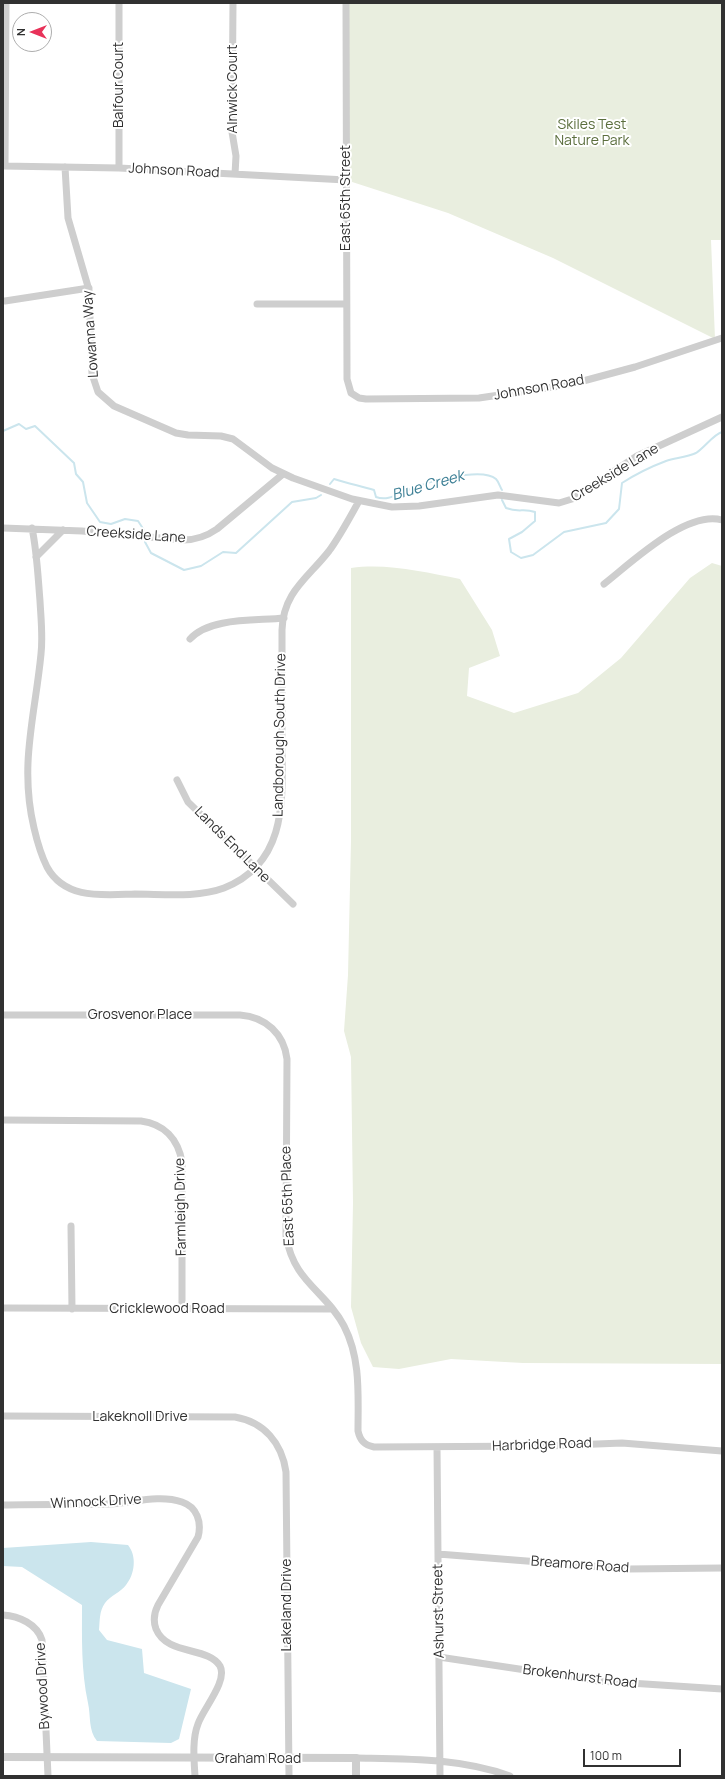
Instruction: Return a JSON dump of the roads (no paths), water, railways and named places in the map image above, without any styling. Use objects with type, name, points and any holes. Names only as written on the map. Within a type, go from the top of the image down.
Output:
[{"type":"street","points":[[4,166],[6,3]]},
{"type":"street","name":"Balfour Court","points":[[119,3],[119,168]]},
{"type":"street","name":"Alnwick Court","points":[[233,3],[232,132],[236,156],[235,174]]},
{"type":"street","name":"East 65th Street","points":[[346,3],[346,379],[351,393]]},
{"type":"street","name":"Johnson Road","points":[[4,166],[119,168],[346,180]]},
{"type":"street","name":"Lowanna Way","points":[[65,167],[68,218],[89,288],[92,374],[94,383],[102,397],[122,410],[176,433],[221,436],[233,439],[283,474]]},
{"type":"street","points":[[5,301],[89,288]]},
{"type":"street","points":[[256,304],[346,304]]},
{"type":"street","name":"Johnson Road","points":[[351,393],[360,398],[366,399],[466,398],[498,396],[579,382],[635,367],[722,338]]},
{"type":"street","name":"Creekside Lane","points":[[3,528],[64,530],[183,540],[195,539],[207,535],[217,528],[283,474],[359,501],[383,506],[406,507],[498,495],[553,503],[564,502],[572,499],[637,456],[722,417]]},
{"type":"street","name":"Landborough South Drive","points":[[32,528],[36,557],[42,639],[28,746],[27,775],[29,800],[36,835],[50,872],[71,890],[89,894],[198,894],[213,891],[236,882],[255,868],[273,840],[281,813],[282,630],[284,618],[288,604],[296,587],[329,550],[359,501]]},
{"type":"street","points":[[604,584],[679,529],[704,518],[722,520]]},
{"type":"street","points":[[36,557],[64,530]]},
{"type":"street","points":[[190,639],[200,631],[214,625],[284,618]]},
{"type":"street","name":"Lands End Lane","points":[[177,780],[188,802],[293,904]]},
{"type":"street","name":"Grosvenor Place","points":[[3,1015],[240,1015],[258,1018],[273,1028]]},
{"type":"street","name":"East 65th Place","points":[[273,1028],[285,1047],[287,1059],[286,1236],[289,1249],[298,1270],[332,1309],[349,1336],[355,1360],[358,1384],[358,1431],[363,1442]]},
{"type":"street","name":"Farmleigh Drive","points":[[3,1120],[141,1121],[158,1126],[170,1135],[178,1147],[182,1162],[182,1309]]},
{"type":"street","points":[[71,1226],[72,1309]]},
{"type":"street","name":"Cricklewood Road","points":[[3,1308],[332,1309]]},
{"type":"street","name":"Lakeknoll Drive","points":[[3,1416],[231,1417],[255,1424],[272,1437]]},
{"type":"street","name":"Lakeland Drive","points":[[272,1437],[283,1454],[286,1472],[289,1776]]},
{"type":"street","name":"Harbridge Road","points":[[363,1442],[374,1447],[547,1446],[622,1443],[722,1451]]},
{"type":"street","name":"Ashurst Street","points":[[437,1447],[440,1776]]},
{"type":"street","name":"Winnock Drive","points":[[3,1505],[111,1504],[143,1499],[177,1501],[188,1505],[198,1518],[198,1534],[157,1608],[154,1620],[156,1629],[165,1642],[212,1659],[219,1665],[222,1671],[221,1680],[197,1726],[195,1758]]},
{"type":"street","name":"Breamore Road","points":[[438,1554],[623,1569],[722,1568]]},
{"type":"street","name":"Bywood Drive","points":[[3,1615],[16,1617],[33,1626],[42,1640],[48,1776]]},
{"type":"street","name":"Brokenhurst Road","points":[[439,1657],[592,1680],[722,1689]]},
{"type":"street","name":"Graham Road","points":[[3,1757],[356,1758],[440,1760],[482,1767],[510,1776]]},
{"type":"street","points":[[195,1758],[195,1776]]},
{"type":"street","points":[[356,1758],[356,1776]]},
{"type":"water","points":[[91,1542],[128,1545],[133,1554],[134,1560],[133,1570],[129,1581],[103,1606],[100,1616],[99,1630],[107,1640],[142,1649],[144,1673],[191,1689],[179,1739],[171,1743],[97,1741],[91,1728],[84,1678],[82,1654],[82,1605],[22,1567],[3,1566],[3,1548]]},
{"type":"waterway","name":"Blue Creek","points":[[3,431],[19,424],[26,429],[35,426],[74,463],[76,474],[83,482],[87,503],[100,522],[111,524],[125,519],[138,521],[144,530]]},
{"type":"waterway","name":"Blue Creek","points":[[502,500],[506,508],[535,512],[535,521],[522,532],[509,539],[511,552],[521,558],[533,555],[564,532],[606,523],[619,509],[622,483],[660,463],[696,453],[716,435],[722,432]]},
{"type":"waterway","name":"Blue Creek","points":[[330,484],[334,479],[374,490],[376,497],[384,498],[391,497],[438,480],[478,474],[489,475],[496,479],[502,490]]},
{"type":"waterway","name":"Blue Creek","points":[[145,542],[151,553],[184,570],[201,566],[223,552],[236,553],[292,502],[316,498],[321,495]]},
{"type":"park label","name":"Skiles Test Nature Park","points":[[592,134]]}]
